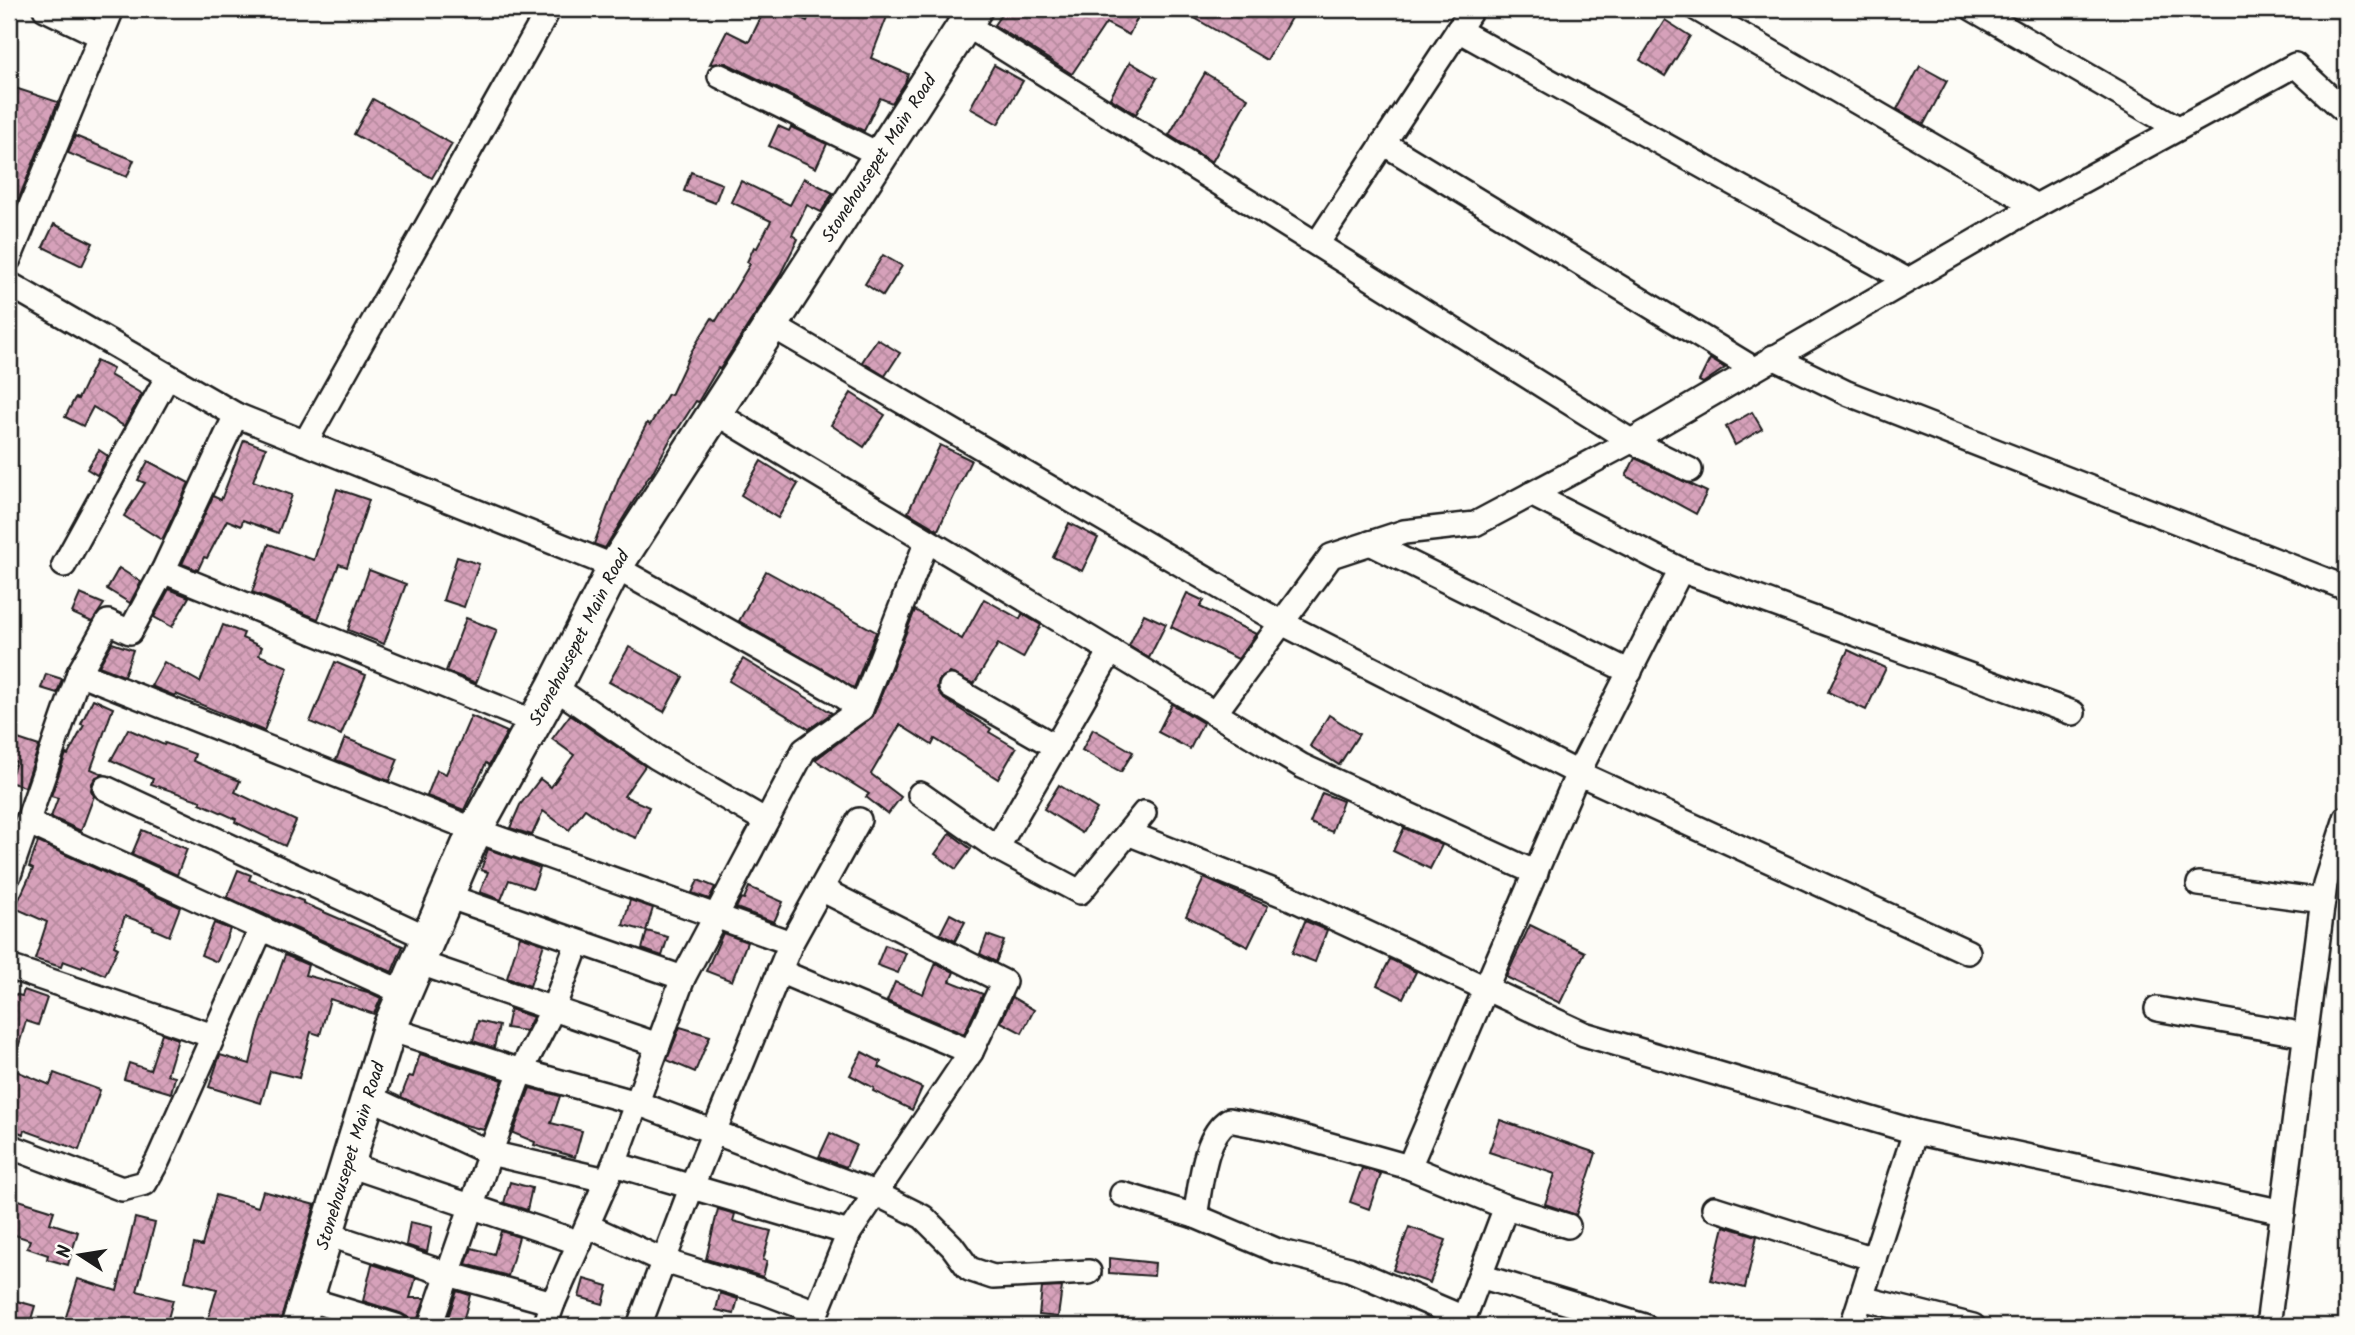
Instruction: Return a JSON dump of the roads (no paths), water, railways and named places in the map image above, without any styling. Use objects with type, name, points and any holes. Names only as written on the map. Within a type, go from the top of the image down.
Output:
[{"type":"main road","name":"Stonehousepet Main Road","points":[[303,1313],[388,1029],[475,830],[554,687],[615,568],[970,16]]},
{"type":"street","points":[[45,9],[101,36]]},
{"type":"street","points":[[9,259],[112,9]]},
{"type":"street","points":[[305,443],[550,9]]},
{"type":"street","points":[[1317,244],[1472,9]]},
{"type":"street","points":[[1697,9],[1722,15],[2036,206]]},
{"type":"street","points":[[1973,9],[2178,128]]},
{"type":"street","points":[[970,16],[1317,244],[1632,441],[1690,470]]},
{"type":"street","points":[[1458,30],[1907,281]]},
{"type":"street","points":[[1215,713],[1331,556],[1404,532],[1475,524],[1632,441],[2036,206],[2295,65],[2346,112]]},
{"type":"street","points":[[720,76],[880,155]]},
{"type":"street","points":[[1383,143],[1764,363],[2346,588]]},
{"type":"street","points":[[9,284],[236,415],[615,568],[833,690],[861,709]]},
{"type":"street","points":[[771,325],[1280,622],[1578,773],[1968,952]]},
{"type":"street","points":[[64,565],[168,376]]},
{"type":"street","points":[[715,412],[1302,766],[1536,873]]},
{"type":"street","points":[[9,875],[79,673],[108,622],[131,632],[236,415]]},
{"type":"street","points":[[1531,494],[1681,570],[2073,713]]},
{"type":"street","points":[[545,1326],[610,1172],[683,978],[804,750],[861,709],[927,541]]},
{"type":"street","points":[[1370,543],[1630,671]]},
{"type":"street","points":[[163,570],[534,722]]},
{"type":"street","points":[[1409,1167],[1578,773],[1681,570]]},
{"type":"street","points":[[997,848],[1111,651]]},
{"type":"street","points":[[79,673],[475,830],[790,943]]},
{"type":"street","points":[[554,687],[656,757],[766,821]]},
{"type":"street","points":[[951,687],[1056,747]]},
{"type":"street","points":[[105,789],[423,950],[553,1009],[658,1045]]},
{"type":"street","points":[[920,794],[997,848],[1080,892],[1144,813]]},
{"type":"street","points":[[2268,1326],[2325,884],[2346,818]]},
{"type":"street","points":[[639,1326],[790,943],[859,820]]},
{"type":"street","points":[[27,822],[404,993]]},
{"type":"street","points":[[1128,833],[1290,898],[1584,1034],[1915,1132],[2283,1212]]},
{"type":"street","points":[[2199,884],[2323,901]]},
{"type":"street","points":[[346,1164],[471,1205],[584,1234],[764,1292],[814,1319],[849,1233],[971,1052],[1004,982],[821,889]]},
{"type":"street","points":[[447,896],[683,978]]},
{"type":"street","points":[[9,1146],[122,1189],[145,1183],[158,1160],[261,929]]},
{"type":"street","points":[[430,1326],[490,1153],[522,1072],[553,1009],[578,942]]},
{"type":"street","points":[[9,967],[213,1036]]},
{"type":"street","points":[[779,971],[971,1052]]},
{"type":"street","points":[[2157,1009],[2305,1035]]},
{"type":"street","points":[[388,1029],[522,1072],[637,1103],[875,1193],[923,1217],[952,1246],[969,1269],[993,1277],[1089,1272]]},
{"type":"street","points":[[366,1096],[490,1153],[692,1186],[849,1233]]},
{"type":"street","points":[[1195,1216],[1211,1138],[1221,1125],[1229,1120],[1270,1128],[1409,1167],[1506,1207],[1568,1226]]},
{"type":"street","points":[[1852,1326],[1915,1132]]},
{"type":"street","points":[[1122,1194],[1195,1216],[1278,1251],[1349,1269],[1463,1322],[1506,1207]]},
{"type":"street","points":[[1714,1208],[1874,1259]]},
{"type":"street","points":[[327,1234],[448,1274],[553,1303]]},
{"type":"street","points":[[1480,1276],[1644,1326]]},
{"type":"street","points":[[1861,1298],[1973,1326]]},
{"type":"street","points":[[303,1313],[396,1326]]}]
